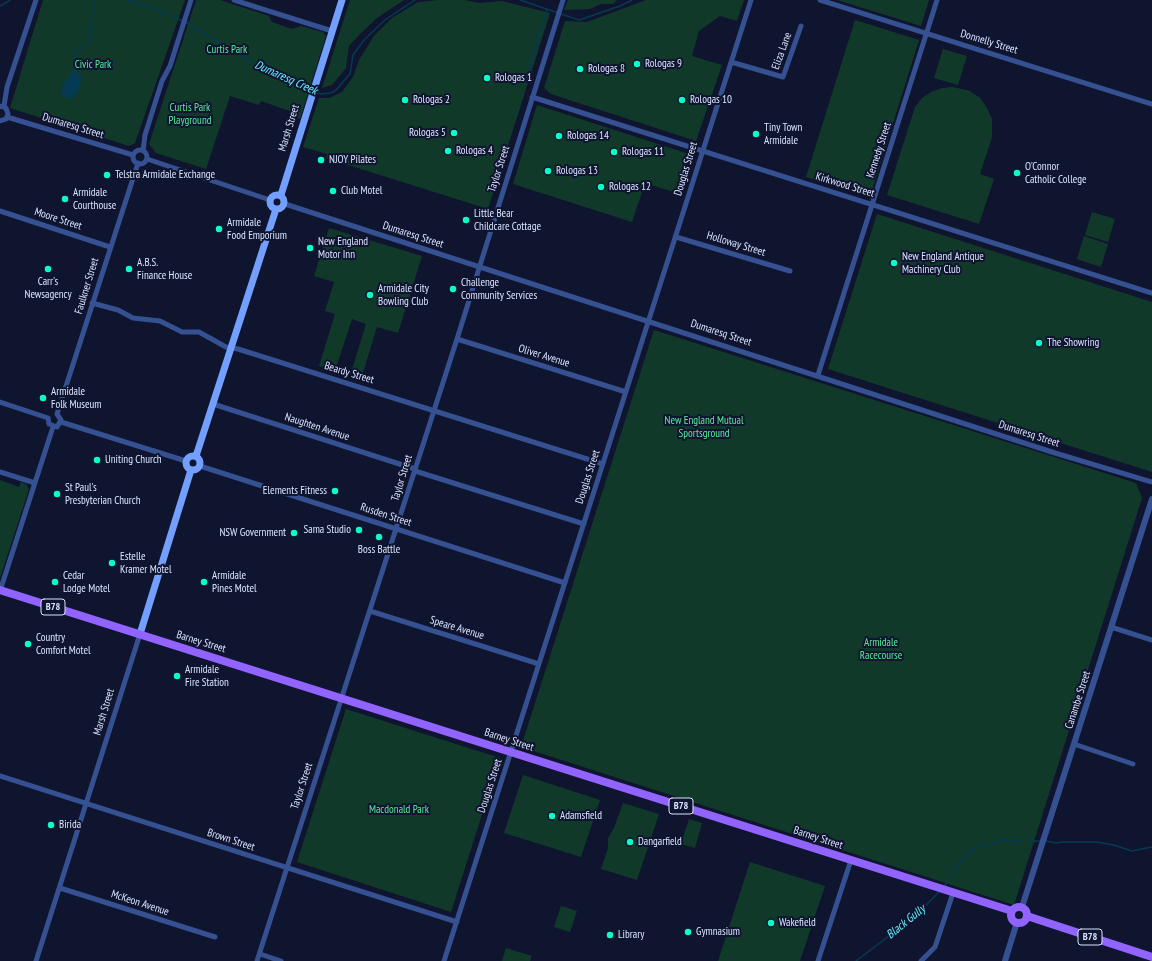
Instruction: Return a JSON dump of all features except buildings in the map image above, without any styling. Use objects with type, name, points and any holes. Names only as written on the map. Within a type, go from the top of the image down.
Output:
[{"type":"main road","name":"Marsh Street","points":[[280,195],[342,0]]},
{"type":"main road","points":[[280,195],[285,204],[276,209],[271,206],[270,200],[273,196],[280,195]]},
{"type":"main road","points":[[196,456],[246,302],[249,297],[255,272],[276,209]]},
{"type":"main road","points":[[191,456],[196,456],[200,460],[200,466],[196,470],[191,470],[187,466],[186,461],[191,456]]},
{"type":"main road","name":"Marsh Street","points":[[140,634],[191,470]]},
{"type":"main road","name":"Barney Street","points":[[0,591],[140,634],[1012,911]]},
{"type":"main road","points":[[1016,907],[1022,907],[1026,911],[1027,916],[1024,922],[1017,922],[1012,918],[1012,911],[1016,907]]},
{"type":"main road","name":"B78","points":[[1027,916],[1152,957]]},
{"type":"street","points":[[0,121],[7,116],[8,111],[2,106],[6,87],[36,0]]},
{"type":"street","points":[[147,159],[143,150],[145,135],[162,81],[170,66],[191,0]]},
{"type":"street","points":[[234,0],[332,31]]},
{"type":"street","name":"Taylor Street","points":[[257,961],[457,339],[478,266],[563,0]]},
{"type":"street","name":"Douglas Street","points":[[444,961],[751,0]]},
{"type":"street","name":"Donnelly Street","points":[[820,0],[1152,104]]},
{"type":"street","name":"Kennedy Street","points":[[818,375],[937,0]]},
{"type":"street","name":"Eliza Lane","points":[[731,62],[783,77],[801,26]]},
{"type":"street","name":"Kirkwood Street","points":[[532,97],[1152,293]]},
{"type":"street","name":"Dumaresq Street","points":[[7,116],[133,155]]},
{"type":"street","points":[[143,150],[137,151],[133,155],[134,160],[138,163],[143,163],[147,159]]},
{"type":"street","points":[[147,159],[270,200]]},
{"type":"street","name":"Faulkner Street","points":[[57,414],[138,163]]},
{"type":"street","name":"Dumaresq Street","points":[[285,204],[648,320],[1055,453],[1152,482]]},
{"type":"street","name":"Moore Street","points":[[0,211],[110,247]]},
{"type":"street","name":"Holloway Street","points":[[676,237],[790,272]]},
{"type":"street","name":"Beardy Street","points":[[92,304],[118,310],[133,318],[160,321],[182,332],[199,332],[220,345],[603,464]]},
{"type":"street","name":"Oliver Avenue","points":[[457,339],[626,392]]},
{"type":"street","points":[[0,402],[48,418]]},
{"type":"street","name":"Naughten Avenue","points":[[213,404],[584,524]]},
{"type":"street","points":[[48,418],[51,414],[57,414],[60,416],[61,422],[57,427],[53,427]]},
{"type":"street","points":[[48,418],[49,424],[53,427]]},
{"type":"street","points":[[61,422],[186,461]]},
{"type":"street","points":[[0,591],[53,427]]},
{"type":"street","name":"Rusden Street","points":[[200,466],[565,583]]},
{"type":"street","points":[[0,472],[35,483]]},
{"type":"street","name":"Canambe Street","points":[[1022,907],[1152,503]]},
{"type":"street","name":"Speare Avenue","points":[[370,611],[539,664]]},
{"type":"street","points":[[1111,627],[1152,640]]},
{"type":"street","name":"Marsh Street","points":[[36,961],[140,634]]},
{"type":"street","points":[[1074,744],[1133,764]]},
{"type":"street","name":"Brown Street","points":[[0,776],[457,922]]},
{"type":"street","points":[[818,961],[851,860]]},
{"type":"street","name":"McKeon Avenue","points":[[60,888],[215,937]]},
{"type":"street","points":[[921,961],[935,947],[953,893]]},
{"type":"street","points":[[1005,961],[1017,922]]},
{"type":"street","points":[[260,954],[281,961]]},
{"type":"green space","name":"Civic Park","points":[[43,0],[185,0],[135,143],[129,146],[10,108]]},
{"type":"green space","name":"Curtis Park","points":[[196,0],[220,0],[269,16],[272,22],[292,29],[301,26],[323,32],[326,36],[300,119],[289,115],[290,111],[261,101],[259,105],[230,96],[206,169],[156,153],[149,144]]},
{"type":"green space","points":[[350,0],[404,0],[377,18],[359,35],[349,46],[346,68],[332,85],[322,88]]},
{"type":"green space","points":[[465,0],[479,3],[502,1],[550,13],[488,209],[326,158],[327,154],[303,147],[319,98],[329,98],[342,92],[353,77],[359,60],[374,36],[392,18],[418,2]]},
{"type":"green space","points":[[568,0],[617,0],[613,4],[601,4],[590,9],[564,10]]},
{"type":"green space","points":[[646,0],[744,0],[737,21],[720,16],[699,31],[692,56],[722,65],[696,141],[551,94],[544,88],[565,21],[587,22]]},
{"type":"green space","points":[[837,0],[929,0],[921,26]]},
{"type":"green space","points":[[855,20],[919,40],[870,197],[806,177]]},
{"type":"green space","points":[[943,49],[967,56],[958,85],[934,78]]},
{"type":"green space","points":[[953,87],[970,91],[980,98],[992,119],[992,137],[980,174],[994,179],[979,224],[887,195],[915,107],[922,98],[931,92],[942,88]]},
{"type":"green space","points":[[537,105],[692,155],[680,194],[645,183],[632,222],[513,184]]},
{"type":"green space","points":[[1092,212],[1115,219],[1108,242],[1085,235]]},
{"type":"green space","points":[[877,214],[1152,302],[1152,472],[828,369]]},
{"type":"green space","name":"Armidale City Bowling Club","points":[[329,228],[422,256],[398,333],[377,327],[361,379],[350,376],[366,324],[352,319],[335,371],[319,366],[335,314],[325,311],[334,282],[314,276]]},
{"type":"green space","points":[[1084,236],[1108,244],[1101,267],[1077,259]]},
{"type":"green space","name":"Armidale Racecourse","points":[[654,330],[1136,483],[1142,498],[1014,905],[521,747]]},
{"type":"green space","points":[[0,480],[19,487],[21,482],[26,484],[29,489],[0,578]]},
{"type":"green space","name":"Macdonald Park","points":[[346,709],[500,758],[451,912],[297,862]]},
{"type":"green space","name":"Adamsfield","points":[[523,775],[600,800],[581,857],[504,833]]},
{"type":"green space","name":"Dangarfield","points":[[623,803],[659,814],[637,880],[601,869],[608,848],[608,838],[614,828]]},
{"type":"green space","points":[[689,819],[702,823],[695,848],[681,844]]},
{"type":"green space","name":"Wakefield","points":[[750,862],[825,886],[800,961],[718,961]]},
{"type":"green space","points":[[561,906],[577,911],[570,932],[554,927]]},
{"type":"green space","points":[[506,948],[532,956],[530,961],[502,961]]},
{"type":"water","points":[[75,69],[81,76],[80,89],[74,97],[69,99],[62,95],[61,86],[68,79],[72,70]]},
{"type":"waterway","name":"Dumaresq Creek","points":[[0,6],[10,0]]},
{"type":"waterway","points":[[75,69],[75,58],[77,52],[90,40],[92,11],[96,0]]},
{"type":"waterway","name":"Dumaresq Creek","points":[[127,0],[152,8],[183,21]]},
{"type":"waterway","name":"Dumaresq Creek","points":[[316,93],[331,93],[336,90],[350,74],[353,55],[364,40],[385,20],[415,0]]},
{"type":"waterway","name":"Dumaresq Creek","points":[[520,0],[579,20],[620,6],[632,0]]},
{"type":"waterway","points":[[524,84],[547,9]]},
{"type":"waterway","name":"Dumaresq Creek","points":[[186,22],[264,71],[310,91]]},
{"type":"waterway","name":"Black Gully","points":[[952,873],[966,854],[977,847],[1000,840],[1021,841]]},
{"type":"waterway","name":"Black Gully","points":[[1028,841],[1042,841]]},
{"type":"waterway","name":"Black Gully","points":[[1046,841],[1056,843],[1097,842],[1114,845],[1132,851],[1152,847]]},
{"type":"waterway","name":"Black Gully","points":[[944,887],[950,877]]},
{"type":"waterway","name":"Black Gully","points":[[856,961],[915,916],[940,891]]},
{"type":"place","name":"Rologas 9","points":[[637,64]]},
{"type":"place","name":"Rologas 8","points":[[580,69]]},
{"type":"place","name":"Rologas 1","points":[[487,78]]},
{"type":"place","name":"Rologas 2","points":[[405,100]]},
{"type":"place","name":"Rologas 10","points":[[682,100]]},
{"type":"place","name":"Rologas 5","points":[[454,133]]},
{"type":"place","name":"Tiny Town Armidale","points":[[756,134]]},
{"type":"place","name":"Rologas 14","points":[[559,136]]},
{"type":"place","name":"Rologas 4","points":[[448,151]]},
{"type":"place","name":"Rologas 11","points":[[614,152]]},
{"type":"place","name":"NJOY Pilates","points":[[321,160]]},
{"type":"place","name":"Rologas 13","points":[[548,171]]},
{"type":"place","name":"O'Connor Catholic College","points":[[1017,173]]},
{"type":"place","name":"Telstra Armidale Exchange","points":[[107,175]]},
{"type":"place","name":"Rologas 12","points":[[601,187]]},
{"type":"place","name":"Club Motel","points":[[333,191]]},
{"type":"place","name":"Armidale Courthouse","points":[[65,199]]},
{"type":"place","name":"Little Bear Childcare Cottage","points":[[466,220]]},
{"type":"place","name":"Armidale Food Emporium","points":[[219,229]]},
{"type":"place","name":"New England Motor Inn","points":[[310,248]]},
{"type":"place","name":"New England Antique Machinery Club","points":[[894,263]]},
{"type":"place","name":"Carr's Newsagency","points":[[48,269]]},
{"type":"place","name":"A.B.S. Finance House","points":[[129,269]]},
{"type":"place","name":"Challenge Community Services","points":[[453,289]]},
{"type":"place","name":"Armidale City Bowling Club","points":[[370,295]]},
{"type":"place","name":"The Showring","points":[[1039,343]]},
{"type":"place","name":"Armidale Folk Museum","points":[[43,398]]},
{"type":"place","name":"Uniting Church","points":[[97,460]]},
{"type":"place","name":"Elements Fitness","points":[[335,491]]},
{"type":"place","name":"St Paul's Presbyterian Church","points":[[57,494]]},
{"type":"place","name":"Sama Studio","points":[[359,530]]},
{"type":"place","name":"NSW Government","points":[[294,533]]},
{"type":"place","name":"Boss Battle","points":[[379,537]]},
{"type":"place","name":"Estelle Kramer Motel","points":[[112,563]]},
{"type":"place","name":"Cedar Lodge Motel","points":[[55,582]]},
{"type":"place","name":"Armidale Pines Motel","points":[[204,582]]},
{"type":"place","name":"Country Comfort Motel","points":[[28,644]]},
{"type":"place","name":"Armidale Fire Station","points":[[177,676]]},
{"type":"place","name":"Adamsfield","points":[[552,816]]},
{"type":"place","name":"Birida","points":[[51,825]]},
{"type":"place","name":"Dangarfield","points":[[630,842]]},
{"type":"place","name":"Wakefield","points":[[771,923]]},
{"type":"place","name":"Gymnasium","points":[[688,932]]},
{"type":"place","name":"Library","points":[[610,935]]},
{"type":"park label","name":"Curtis Park Playground","points":[[190,114]]},
{"type":"park label","name":"New England Mutual Sportsground","points":[[704,427]]}]
